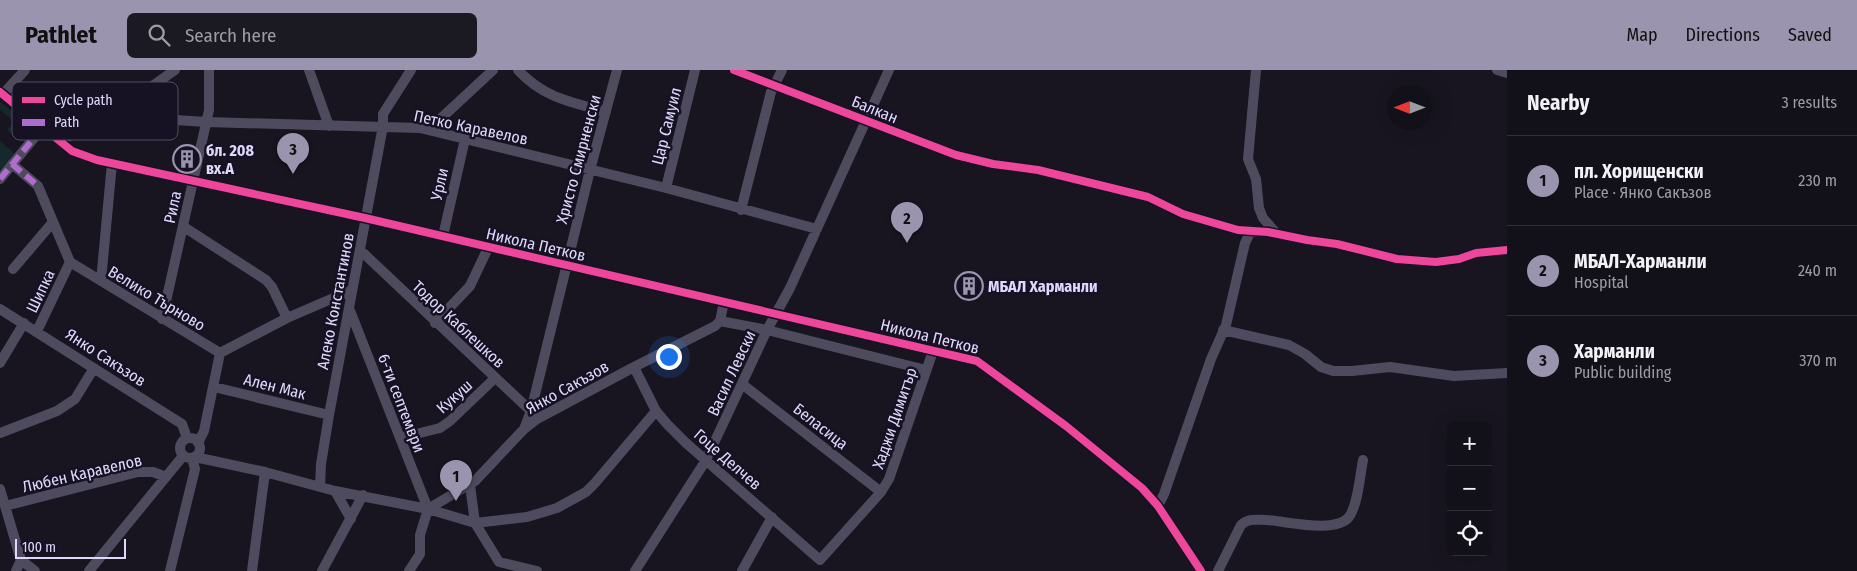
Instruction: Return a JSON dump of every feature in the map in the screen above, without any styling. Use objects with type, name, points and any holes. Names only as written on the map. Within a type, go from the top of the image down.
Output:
[{"type":"street","points":[[12,82],[25,70]]},
{"type":"street","points":[[158,82],[175,70]]},
{"type":"street","name":"Рила","points":[[162,319],[209,110],[209,70]]},
{"type":"street","name":"Алеко Константинов","points":[[320,487],[321,464],[329,415],[383,126],[383,114],[411,70]]},
{"type":"street","points":[[420,128],[436,123],[493,70]]},
{"type":"street","points":[[518,70],[530,83],[546,93],[606,112]]},
{"type":"street","name":"Христо Смирненски","points":[[524,429],[534,415],[567,265],[616,70]]},
{"type":"street","name":"Цар Самуил","points":[[666,188],[695,70]]},
{"type":"street","name":"Балкан","points":[[734,70],[956,155],[993,164],[1038,170],[1148,197],[1183,214],[1238,230],[1338,244],[1378,255],[1416,262],[1459,259],[1476,252],[1507,250]]},
{"type":"street","points":[[741,210],[774,85],[782,70]]},
{"type":"street","name":"Васил Левски","points":[[635,571],[706,460],[767,330],[817,230],[889,70]]},
{"type":"street","points":[[1256,70],[1248,159],[1256,179],[1259,208],[1263,218],[1277,234]]},
{"type":"street","points":[[1496,70],[1507,73]]},
{"type":"street","points":[[311,71],[329,126]]},
{"type":"street","points":[[1,93],[12,82]]},
{"type":"street","name":"Никола Петков","points":[[1,93],[12,102]]},
{"type":"street","name":"Петко Каравелов","points":[[178,120],[420,128],[666,188],[817,230]]},
{"type":"street","name":"Урли","points":[[442,236],[465,139]]},
{"type":"street","points":[[0,179],[31,140]]},
{"type":"street","name":"Никола Петков","points":[[59,141],[72,151],[112,163],[365,218],[977,361],[1066,426],[1142,488],[1158,506],[1201,571]]},
{"type":"street","points":[[101,281],[112,163]]},
{"type":"street","points":[[12,164],[38,186],[70,262]]},
{"type":"street","points":[[13,269],[53,222]]},
{"type":"street","points":[[184,228],[266,280],[287,318]]},
{"type":"street","points":[[1158,506],[1211,359],[1224,330],[1245,243],[1251,231]]},
{"type":"street","points":[[435,323],[470,286],[488,248]]},
{"type":"street","name":"Тодор Каблешков","points":[[360,250],[534,415]]},
{"type":"street","name":"Велико Търново","points":[[70,262],[220,353]]},
{"type":"street","name":"Шипка","points":[[37,331],[70,262]]},
{"type":"street","points":[[198,444],[204,431],[220,353],[287,318],[352,290]]},
{"type":"street","points":[[724,302],[720,321],[767,330],[926,370]]},
{"type":"street","name":"6-ти септември","points":[[349,307],[428,509]]},
{"type":"street","name":"Янко Сакъзов","points":[[0,308],[182,424],[187,438]]},
{"type":"street","name":"Янко Сакъзов","points":[[534,415],[716,326],[720,321]]},
{"type":"street","points":[[0,363],[24,323]]},
{"type":"street","points":[[1224,330],[1289,346],[1305,354],[1321,367],[1333,371],[1352,372],[1390,367],[1454,376],[1507,373]]},
{"type":"street","name":"Хаджи Димитър","points":[[820,560],[881,492],[895,464],[933,351]]},
{"type":"street","name":"Гоце Делчев","points":[[634,367],[656,411],[680,437],[820,560]]},
{"type":"street","points":[[0,433],[63,407],[75,398],[94,368]]},
{"type":"street","name":"Кукуш","points":[[400,438],[440,428],[450,421],[495,378]]},
{"type":"street","name":"Беласица","points":[[742,384],[881,492]]},
{"type":"street","name":"Ален Мак","points":[[214,387],[329,415]]},
{"type":"street","points":[[190,457],[265,472],[335,491],[428,509],[475,523],[527,518],[557,508],[578,497],[595,483],[656,411]]},
{"type":"street","name":"Янко Сакъзов","points":[[428,509],[470,485],[524,429]]},
{"type":"street","points":[[89,571],[166,477],[190,457],[199,452],[196,440],[187,438],[180,444],[180,448],[190,457],[195,468],[170,571]]},
{"type":"street","points":[[1218,571],[1241,525],[1246,521],[1253,519],[1273,520],[1324,526],[1340,524],[1349,517],[1354,504],[1363,460]]},
{"type":"street","name":"Любен Каравелов","points":[[5,506],[138,472],[153,472],[166,477]]},
{"type":"street","points":[[252,571],[265,472]]},
{"type":"street","points":[[470,485],[475,523],[496,567],[538,571]]},
{"type":"street","points":[[0,489],[21,560],[35,571]]},
{"type":"street","points":[[335,491],[351,519]]},
{"type":"street","points":[[322,571],[363,495]]},
{"type":"street","points":[[409,571],[420,554],[420,535],[428,509]]},
{"type":"street","points":[[742,571],[772,517]]},
{"type":"street","points":[[16,571],[21,560]]},
{"type":"green space","points":[[0,102],[12,111],[12,119],[0,110]]},
{"type":"green space","points":[[12,124],[12,134],[7,130]]},
{"type":"green space","points":[[0,141],[14,153],[0,171]]},
{"type":"marked path","points":[[0,179],[32,140]]},
{"type":"marked path","points":[[12,164],[38,186]]},
{"type":"cycle path","points":[[734,70],[956,155],[993,164],[1038,170],[1148,197],[1183,214],[1238,230],[1268,232],[1337,244],[1397,259],[1436,262],[1459,259],[1476,253],[1507,250]]},
{"type":"cycle path","points":[[0,92],[12,102]]},
{"type":"cycle path","points":[[59,140],[72,151],[97,160],[365,218],[977,361],[1066,426],[1142,488],[1158,506],[1201,571]]},
{"type":"place","name":"бл. 208 вх.А","points":[[187,159]]},
{"type":"place","name":"Харманли","points":[[293,174]]},
{"type":"place","name":"МБАЛ-Харманли","points":[[907,243]]},
{"type":"place","name":"МБАЛ Харманли","points":[[969,286]]},
{"type":"place","name":"пл. Хорищенски","points":[[456,501]]}]
